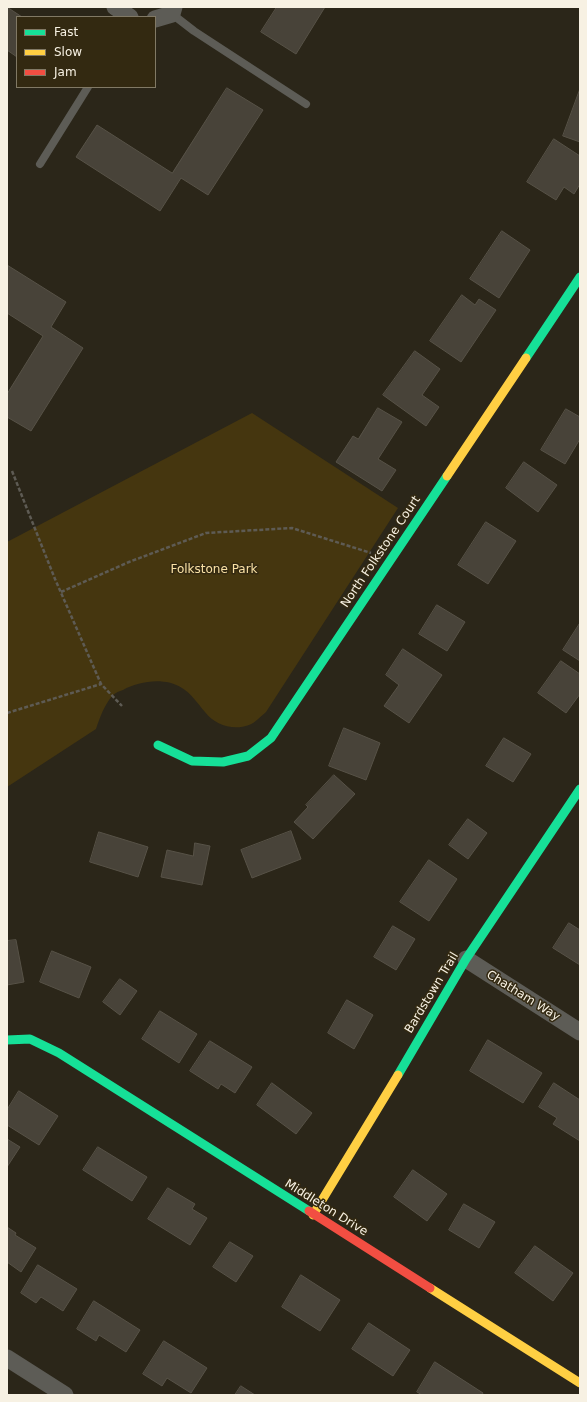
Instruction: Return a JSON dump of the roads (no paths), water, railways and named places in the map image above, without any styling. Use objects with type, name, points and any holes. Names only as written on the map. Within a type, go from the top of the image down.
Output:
[{"type":"street","points":[[115,7],[128,16]]},
{"type":"street","points":[[156,18],[173,10]]},
{"type":"street","name":"North Folkstone Court","points":[[158,745],[192,761],[223,762],[248,756],[271,738],[580,276]]},
{"type":"street","name":"Bardstown Trail","points":[[313,1215],[397,1077],[466,959],[580,789]]},
{"type":"street","name":"Chatham Way","points":[[466,959],[580,1032]]},
{"type":"street","name":"Middleton Drive","points":[[7,1040],[30,1039],[59,1053],[580,1383]]},
{"type":"street","points":[[7,1358],[65,1395]]},
{"type":"lane","points":[[173,10],[194,31],[306,104]]},
{"type":"lane","points":[[40,164],[87,88]]},
{"type":"park label","name":"Folkstone Park","points":[[214,570]]}]
